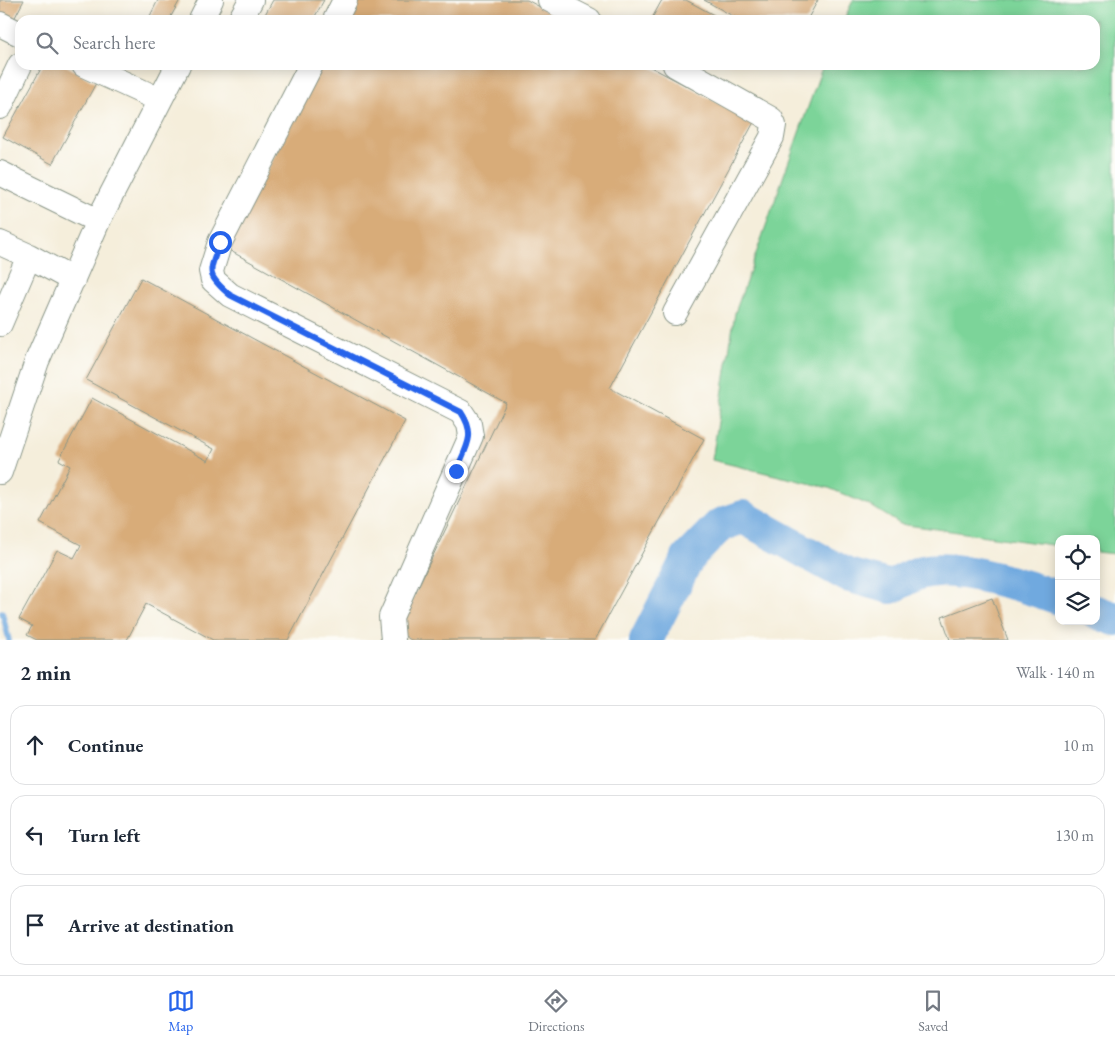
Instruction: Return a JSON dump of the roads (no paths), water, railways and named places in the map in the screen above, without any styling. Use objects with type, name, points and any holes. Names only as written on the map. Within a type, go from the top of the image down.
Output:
[{"type":"lane","points":[[204,15],[211,0]]},
{"type":"lane","points":[[243,15],[251,0]]},
{"type":"lane","points":[[338,15],[345,0]]},
{"type":"lane","points":[[550,0],[579,15]]},
{"type":"lane","points":[[0,24],[15,32]]},
{"type":"lane","points":[[0,107],[18,70]]},
{"type":"lane","points":[[95,70],[160,100]]},
{"type":"lane","points":[[0,472],[37,361],[98,221],[175,70]]},
{"type":"lane","points":[[308,70],[224,231],[211,271],[213,280],[230,295],[461,412],[469,424],[471,436],[391,617],[392,640]]},
{"type":"lane","points":[[675,313],[757,166],[772,137],[774,125],[771,119],[684,70]]},
{"type":"lane","points":[[0,173],[98,221]]},
{"type":"lane","points":[[0,243],[29,256],[73,280]]},
{"type":"lane","points":[[0,324],[29,256]]},
{"type":"waterway","points":[[646,640],[688,558],[720,525],[743,517],[847,575],[891,587],[919,573],[937,570],[954,571],[1010,582],[1055,597]]},
{"type":"waterway","points":[[2,612],[9,640]]},
{"type":"waterway","points":[[1100,613],[1115,619]]}]
